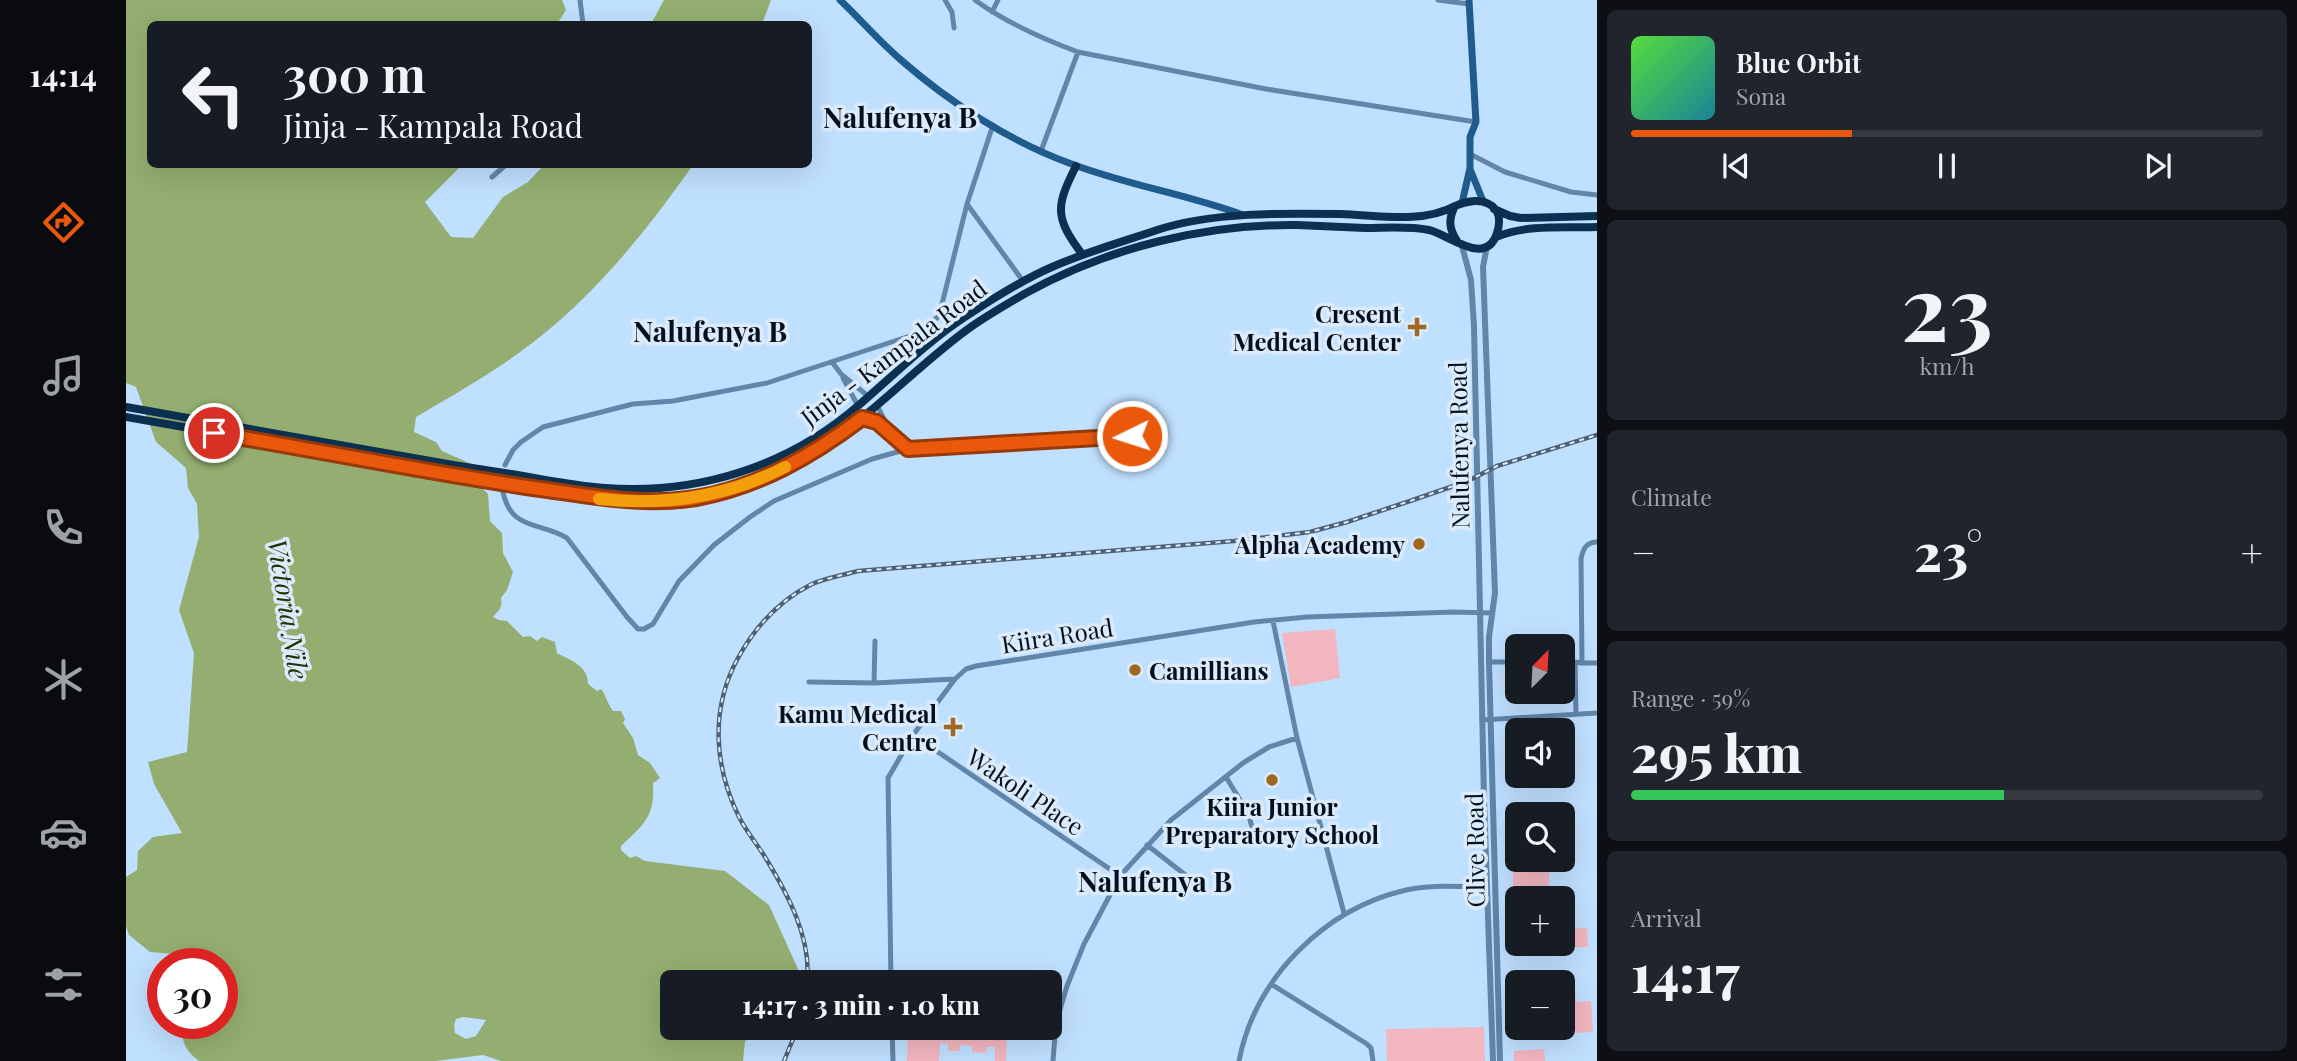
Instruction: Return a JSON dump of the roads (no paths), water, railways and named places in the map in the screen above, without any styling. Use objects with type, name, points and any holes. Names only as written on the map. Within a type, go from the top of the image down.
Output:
[{"type":"highway","points":[[1076,166],[1061,198],[1060,208],[1063,224],[1083,254]]},
{"type":"highway","points":[[1597,216],[1521,218],[1494,209],[1483,201],[1469,200],[1459,204],[1451,214],[1450,227],[1459,244],[1477,249],[1487,246],[1496,237],[1507,232],[1597,227]]},
{"type":"highway","name":"Jinja - Kampala Road","points":[[126,407],[511,474],[606,488],[674,488],[725,478],[786,454],[808,442],[858,406],[962,319],[1023,281],[1083,254],[1162,229],[1215,219],[1294,214],[1421,216],[1459,204]]},
{"type":"highway","points":[[1494,209],[1500,224],[1496,237]]},
{"type":"highway","name":"Jinja - Kampala Road","points":[[126,417],[506,486],[624,501],[697,497],[750,484],[814,452],[862,418],[968,329],[999,309],[1056,278],[1134,248],[1195,234],[1295,225],[1428,230],[1459,244]]},
{"type":"main road","points":[[841,0],[900,59],[952,101],[1041,151],[1130,184],[1217,206],[1245,216]]},
{"type":"main road","points":[[1459,204],[1470,169],[1470,137],[1476,122],[1469,2]]},
{"type":"main road","points":[[1470,169],[1483,201]]},
{"type":"street","points":[[580,0],[583,21]]},
{"type":"street","points":[[945,0],[952,12],[954,29]]},
{"type":"street","points":[[975,0],[992,12],[1078,52],[1266,89],[1476,122]]},
{"type":"street","points":[[992,12],[998,0]]},
{"type":"street","points":[[1438,0],[1469,2]]},
{"type":"street","points":[[1041,151],[1078,52]]},
{"type":"street","points":[[505,465],[521,442],[543,427],[633,404],[727,392],[785,377],[919,333],[939,316],[967,204],[993,125]]},
{"type":"street","points":[[1470,154],[1505,172],[1571,192],[1597,195]]},
{"type":"street","points":[[492,177],[502,168]]},
{"type":"street","points":[[967,204],[1023,281]]},
{"type":"street","name":"Nalufenya Road","points":[[1459,244],[1471,280],[1475,326],[1480,644]]},
{"type":"street","name":"Nalufenya Road","points":[[1487,246],[1483,267],[1495,560],[1495,593],[1489,638]]},
{"type":"street","points":[[832,362],[858,406]]},
{"type":"street","points":[[841,374],[868,396]]},
{"type":"street","points":[[877,405],[892,436]]},
{"type":"street","points":[[862,418],[877,422],[908,449]]},
{"type":"street","points":[[506,486],[503,496],[514,515],[536,528],[568,538],[615,603],[638,629],[644,629],[653,624],[679,581],[714,545],[750,517],[774,501],[872,459],[908,449],[1157,434]]},
{"type":"street","points":[[1576,713],[1581,559],[1585,547],[1597,542]]},
{"type":"street","name":"Kiira Road","points":[[891,970],[886,789],[891,770],[913,735],[955,679],[966,670],[976,666],[1273,621],[1333,616],[1492,613]]},
{"type":"street","points":[[1273,621],[1297,738],[1344,913]]},
{"type":"street","name":"Clive Road","points":[[1489,638],[1500,1061]]},
{"type":"street","points":[[874,683],[875,641]]},
{"type":"street","name":"Clive Road","points":[[1480,644],[1493,1061]]},
{"type":"street","points":[[1489,663],[1505,662]]},
{"type":"street","points":[[1575,663],[1597,663]]},
{"type":"street","points":[[809,682],[874,683],[955,679]]},
{"type":"street","points":[[1482,720],[1597,713]]},
{"type":"street","name":"Wakoli Place","points":[[913,735],[1120,876]]},
{"type":"street","points":[[1053,1061],[1056,1023],[1067,986],[1084,944],[1120,876],[1171,820],[1226,777],[1269,747],[1297,738]]},
{"type":"street","points":[[1226,777],[1248,813],[1254,834]]},
{"type":"street","points":[[1147,845],[1197,884]]},
{"type":"street","points":[[1239,1061],[1248,1029],[1271,984],[1303,946],[1344,913],[1408,889],[1486,887]]},
{"type":"street","points":[[1271,984],[1367,1044],[1371,1048],[1373,1061]]},
{"type":"street","points":[[892,1040],[893,1061]]},
{"type":"water","name":"Victoria Nile","points":[[126,0],[562,0],[566,10],[559,21],[147,21],[147,168],[459,168],[425,202],[451,237],[473,238],[503,197],[528,182],[541,168],[691,168],[613,268],[567,314],[504,363],[416,417],[414,432],[436,442],[442,451],[474,465],[481,487],[488,494],[490,521],[502,533],[503,553],[513,572],[501,598],[500,608],[493,617],[507,621],[523,637],[530,636],[537,641],[542,637],[555,642],[557,653],[582,668],[588,684],[597,691],[601,689],[613,711],[621,711],[625,719],[623,723],[633,738],[638,755],[650,763],[660,778],[653,783],[650,812],[636,832],[621,846],[621,850],[630,858],[636,856],[645,861],[725,871],[769,905],[798,970],[660,970],[660,1040],[747,1040],[743,1061],[501,1061],[483,1055],[436,1061],[199,1061],[190,1053],[183,1039],[238,1039],[238,948],[147,950],[129,935],[126,926],[126,877],[137,870],[138,851],[153,837],[182,833],[154,784],[148,762],[187,752],[194,653],[179,610],[199,537],[197,504],[188,488],[186,468],[156,442],[136,387],[126,383]],"holes":[[[463,1017],[486,1020],[476,1036],[466,1039],[455,1033],[456,1019]]]},
{"type":"water","points":[[664,0],[771,0],[763,21],[653,21]]},
{"type":"railway","points":[[808,970],[806,949],[796,916],[773,871],[739,817],[724,778],[720,758],[719,717],[729,677],[760,625],[789,598],[812,584],[858,571],[1234,541],[1310,532],[1468,481],[1497,466],[1597,435]]},
{"type":"railway","points":[[784,1061],[793,1040]]},
{"type":"place","name":"Cresent Medical Center","points":[[1417,327]]},
{"type":"place","name":"Alpha Academy","points":[[1419,544]]},
{"type":"place","name":"Camillians","points":[[1135,670]]},
{"type":"place","name":"Kamu Medical Centre","points":[[953,727]]},
{"type":"place","name":"Kiira Junior Preparatory School","points":[[1272,780]]},
{"type":"district","name":"Nalufenya B","points":[[900,116]]},
{"type":"district","name":"Nalufenya B","points":[[710,330]]},
{"type":"district","name":"Nalufenya B","points":[[1155,880]]}]
